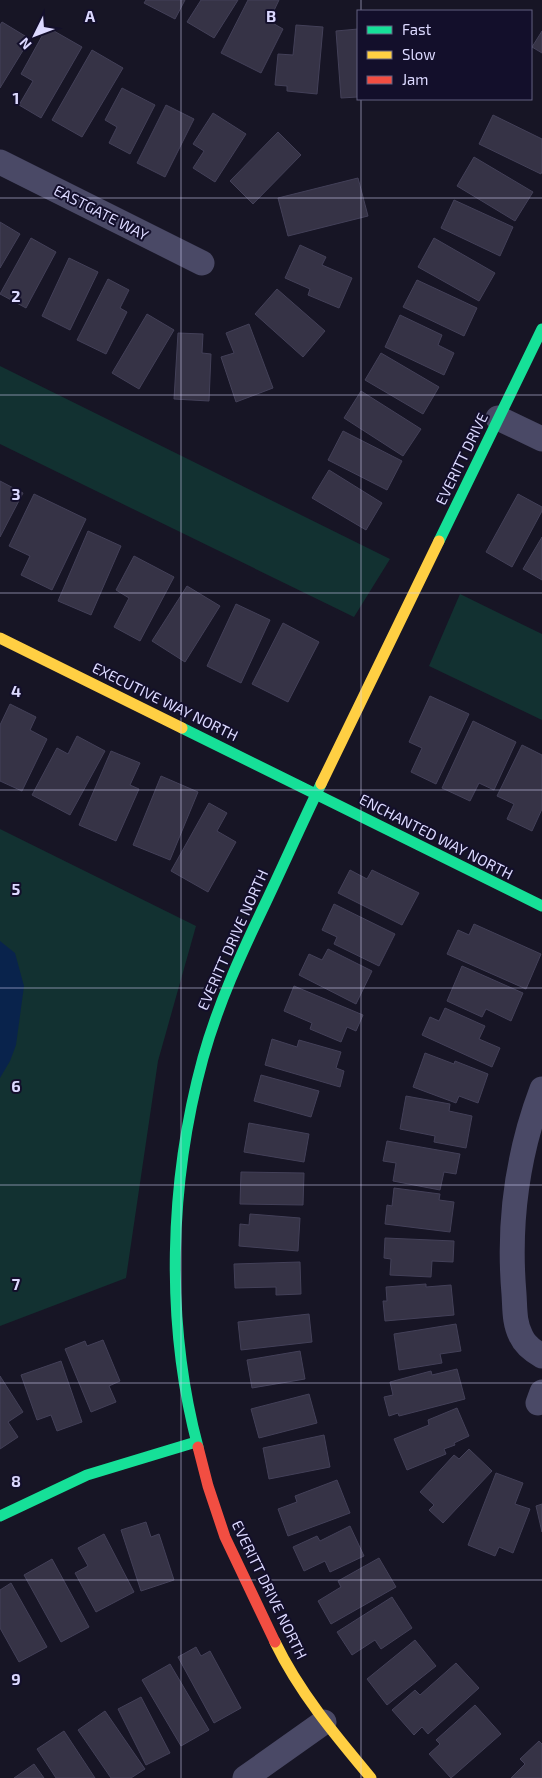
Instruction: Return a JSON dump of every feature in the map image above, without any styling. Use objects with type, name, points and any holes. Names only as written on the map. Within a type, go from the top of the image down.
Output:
[{"type":"street","name":"EASTGATE WAY","points":[[0,162],[202,263]]},
{"type":"street","name":"EVERITT DRIVE","points":[[410,602],[542,329]]},
{"type":"street","points":[[498,418],[542,439]]},
{"type":"street","name":"EVERITT DRIVE NORTH","points":[[371,1778],[324,1722],[282,1656],[229,1546],[208,1486],[196,1442],[181,1364],[177,1327],[175,1275],[176,1224],[188,1122],[203,1057],[231,976],[316,794],[410,602]]},
{"type":"street","name":"EXECUTIVE WAY NORTH","points":[[0,638],[316,794]]},
{"type":"street","name":"ENCHANTED WAY NORTH","points":[[316,794],[542,906]]},
{"type":"street","points":[[542,1089],[526,1135],[515,1190],[512,1252],[516,1322],[525,1343],[542,1356]]},
{"type":"street","points":[[0,1516],[87,1475],[196,1442]]},
{"type":"street","points":[[245,1778],[324,1722]]},
{"type":"green space","points":[[0,366],[390,559],[354,617],[0,444]]},
{"type":"green space","points":[[460,594],[542,634],[542,720],[429,666]]},
{"type":"green space","points":[[0,829],[196,926],[158,1061],[126,1278],[0,1326]]},
{"type":"water","points":[[0,941],[15,953],[24,986],[16,1045],[10,1061],[0,1078]]},
{"type":"building","points":[[146,0],[185,0],[175,19],[144,3]]},
{"type":"building","points":[[201,0],[238,0],[214,38],[187,22]]},
{"type":"building","points":[[248,0],[279,0],[269,21],[283,29],[261,73],[221,53]]},
{"type":"building","points":[[2,22],[30,39],[0,88],[0,25]]},
{"type":"building","points":[[296,25],[323,27],[317,94],[287,91],[287,86],[275,85],[278,54],[293,55]]},
{"type":"building","points":[[47,27],[82,47],[41,118],[19,105],[33,81],[21,74]]},
{"type":"building","points":[[357,29],[357,97],[341,98],[336,31]]},
{"type":"building","points":[[542,31],[542,53],[532,47]]},
{"type":"building","points":[[92,50],[123,68],[82,137],[52,120]]},
{"type":"building","points":[[122,88],[155,105],[130,154],[109,143],[117,127],[105,120]]},
{"type":"building","points":[[166,105],[194,119],[165,177],[137,163]]},
{"type":"building","points":[[213,113],[246,134],[215,182],[193,168],[204,151],[193,144]]},
{"type":"building","points":[[493,115],[542,139],[541,174],[479,144]]},
{"type":"building","points":[[278,132],[301,155],[253,204],[230,181]]},
{"type":"building","points":[[474,157],[533,192],[515,221],[457,186]]},
{"type":"building","points":[[358,178],[368,216],[288,236],[278,198]]},
{"type":"building","points":[[454,200],[513,227],[500,256],[441,228]]},
{"type":"building","points":[[0,222],[20,234],[0,268]]},
{"type":"building","points":[[31,238],[56,252],[26,308],[0,294]]},
{"type":"building","points":[[434,238],[495,273],[479,301],[418,267]]},
{"type":"building","points":[[300,245],[326,257],[322,265],[352,278],[339,308],[308,295],[310,289],[285,278]]},
{"type":"building","points":[[69,258],[98,272],[70,330],[42,316]]},
{"type":"building","points":[[108,279],[129,290],[120,308],[127,312],[106,354],[77,340]]},
{"type":"building","points":[[417,280],[477,308],[464,336],[403,307]]},
{"type":"building","points":[[277,289],[325,331],[303,357],[255,314]]},
{"type":"building","points":[[147,314],[174,330],[139,389],[112,373]]},
{"type":"building","points":[[400,315],[442,335],[438,345],[454,353],[444,375],[385,347]]},
{"type":"building","points":[[249,324],[273,388],[236,402],[221,357],[234,353],[226,333]]},
{"type":"building","points":[[178,333],[203,334],[202,353],[211,354],[209,401],[174,399]]},
{"type":"building","points":[[381,353],[439,387],[423,414],[365,380]]},
{"type":"building","points":[[361,391],[421,429],[403,456],[344,418]]},
{"type":"building","points":[[343,431],[402,461],[387,490],[328,460]]},
{"type":"building","points":[[329,470],[382,503],[366,530],[312,498]]},
{"type":"building","points":[[0,481],[23,493],[0,537]]},
{"type":"building","points":[[34,494],[86,519],[52,590],[21,575],[30,556],[9,546]]},
{"type":"building","points":[[518,494],[542,507],[542,511],[512,567],[486,552]]},
{"type":"building","points":[[88,531],[121,546],[91,615],[58,601]]},
{"type":"building","points":[[542,537],[542,580],[523,569]]},
{"type":"building","points":[[134,556],[174,577],[140,641],[114,627],[129,598],[116,590]]},
{"type":"building","points":[[187,586],[220,606],[185,662],[152,641]]},
{"type":"building","points":[[236,604],[270,620],[241,683],[207,666]]},
{"type":"building","points":[[283,623],[319,642],[288,702],[252,684]]},
{"type":"building","points":[[430,696],[469,714],[436,784],[411,772],[422,748],[409,742]]},
{"type":"building","points":[[10,704],[36,717],[30,730],[47,739],[22,791],[0,781],[0,725]]},
{"type":"building","points":[[473,721],[516,742],[494,790],[479,783],[470,801],[442,788]]},
{"type":"building","points":[[77,736],[105,751],[70,815],[32,795],[57,748],[68,754]]},
{"type":"building","points":[[522,745],[542,755],[542,809],[532,831],[507,819],[514,804],[497,796]]},
{"type":"building","points":[[111,751],[140,763],[130,785],[139,789],[116,841],[79,825]]},
{"type":"building","points":[[161,776],[198,792],[170,860],[133,845]]},
{"type":"building","points":[[209,803],[227,813],[217,831],[236,842],[208,892],[171,871]]},
{"type":"building","points":[[350,870],[367,879],[372,870],[419,893],[402,925],[338,893]]},
{"type":"building","points":[[334,904],[395,934],[379,966],[334,944],[337,937],[322,930]]},
{"type":"building","points":[[474,924],[541,954],[526,989],[447,954],[458,930],[469,935]]},
{"type":"building","points":[[328,949],[372,971],[356,1004],[299,975],[309,954],[322,960]]},
{"type":"building","points":[[462,966],[523,993],[511,1021],[486,1009],[482,1017],[447,1001]]},
{"type":"building","points":[[294,986],[363,1015],[356,1031],[347,1027],[341,1042],[310,1029],[312,1023],[284,1011]]},
{"type":"building","points":[[445,1008],[485,1026],[479,1039],[500,1048],[492,1067],[422,1035],[430,1017],[439,1021]]},
{"type":"building","points":[[272,1039],[297,1047],[299,1040],[341,1052],[336,1068],[344,1071],[340,1087],[265,1065]]},
{"type":"building","points":[[425,1053],[454,1064],[455,1061],[488,1074],[478,1103],[459,1096],[456,1103],[413,1087]]},
{"type":"building","points":[[261,1075],[319,1091],[311,1117],[254,1101]]},
{"type":"building","points":[[406,1096],[450,1104],[449,1111],[472,1116],[466,1148],[434,1142],[435,1136],[400,1129]]},
{"type":"building","points":[[249,1123],[309,1134],[304,1162],[244,1152]]},
{"type":"building","points":[[387,1141],[460,1154],[456,1174],[444,1172],[440,1190],[393,1181],[396,1163],[383,1161]]},
{"type":"building","points":[[241,1172],[304,1173],[303,1205],[240,1204]]},
{"type":"building","points":[[394,1188],[440,1194],[439,1200],[454,1202],[450,1232],[385,1224],[387,1205],[392,1206]]},
{"type":"building","points":[[250,1214],[300,1218],[298,1251],[239,1246],[240,1224],[249,1225]]},
{"type":"building","points":[[385,1238],[454,1241],[453,1262],[432,1261],[431,1277],[390,1275],[391,1259],[384,1258]]},
{"type":"building","points":[[300,1262],[301,1294],[276,1295],[276,1287],[235,1288],[234,1264]]},
{"type":"building","points":[[426,1284],[426,1287],[451,1285],[454,1315],[385,1321],[383,1301],[387,1301],[386,1287]]},
{"type":"building","points":[[309,1314],[312,1342],[241,1350],[238,1322]]},
{"type":"building","points":[[456,1324],[461,1351],[440,1354],[442,1363],[399,1370],[394,1334]]},
{"type":"building","points":[[103,1340],[120,1381],[109,1386],[116,1402],[91,1412],[65,1349],[85,1341],[87,1346]]},
{"type":"building","points":[[300,1351],[305,1379],[252,1388],[247,1360]]},
{"type":"building","points":[[61,1361],[82,1422],[57,1431],[51,1415],[37,1420],[21,1375]]},
{"type":"building","points":[[457,1369],[465,1399],[399,1416],[398,1413],[389,1416],[384,1397],[393,1395],[390,1382],[431,1371],[432,1375]]},
{"type":"building","points":[[0,1376],[23,1412],[8,1422],[18,1437],[0,1449]]},
{"type":"building","points":[[309,1394],[317,1423],[259,1438],[251,1409]]},
{"type":"building","points":[[457,1408],[469,1436],[454,1443],[455,1445],[444,1449],[446,1454],[407,1470],[394,1439],[429,1425],[428,1420]]},
{"type":"building","points":[[324,1435],[330,1467],[269,1479],[263,1448]]},
{"type":"building","points":[[469,1449],[492,1471],[443,1523],[429,1510],[434,1505],[420,1492],[454,1455],[459,1459]]},
{"type":"building","points":[[496,1473],[523,1483],[515,1504],[530,1509],[513,1553],[499,1547],[495,1556],[468,1545]]},
{"type":"building","points":[[337,1480],[350,1513],[288,1536],[278,1509],[297,1502],[295,1496]]},
{"type":"building","points":[[542,1504],[542,1532],[536,1506]]},
{"type":"building","points":[[146,1522],[151,1537],[159,1534],[174,1580],[141,1591],[121,1530]]},
{"type":"building","points":[[350,1526],[364,1556],[330,1572],[325,1561],[304,1571],[293,1547],[317,1536],[320,1541]]},
{"type":"building","points":[[104,1534],[134,1592],[96,1612],[75,1573],[88,1566],[78,1548]]},
{"type":"building","points":[[379,1558],[396,1587],[331,1624],[318,1601],[341,1587],[338,1581]]},
{"type":"building","points":[[52,1559],[89,1627],[61,1642],[24,1575]]},
{"type":"building","points":[[11,1583],[47,1647],[19,1662],[0,1628],[0,1590]]},
{"type":"building","points":[[392,1597],[412,1628],[381,1649],[375,1640],[352,1655],[337,1632]]},
{"type":"building","points":[[415,1640],[436,1666],[387,1705],[367,1679]]},
{"type":"building","points":[[196,1647],[201,1656],[210,1651],[241,1708],[214,1723],[178,1657]]},
{"type":"building","points":[[456,1663],[479,1688],[428,1734],[422,1727],[414,1735],[392,1710],[415,1690],[420,1695]]},
{"type":"building","points":[[170,1664],[209,1730],[181,1746],[142,1680]]},
{"type":"building","points":[[141,1697],[170,1753],[146,1765],[118,1709]]},
{"type":"building","points":[[475,1705],[501,1734],[451,1778],[429,1754],[440,1744],[436,1740]]},
{"type":"building","points":[[105,1711],[145,1769],[131,1778],[111,1778],[78,1730]]},
{"type":"building","points":[[64,1731],[95,1778],[56,1778],[37,1749]]},
{"type":"building","points":[[539,1741],[542,1744],[542,1778],[511,1778],[525,1764],[520,1759]]},
{"type":"building","points":[[34,1764],[44,1778],[14,1778]]},
{"type":"traffic: fast","points":[[439,541],[542,329]]},
{"type":"traffic: fast","points":[[182,728],[542,906]]},
{"type":"traffic: fast","points":[[198,1447],[187,1400],[180,1351],[176,1302],[175,1252],[183,1154],[192,1105],[203,1058],[223,999],[247,942],[321,784]]},
{"type":"traffic: fast","points":[[0,1516],[87,1475],[196,1442]]},
{"type":"traffic: slow","points":[[321,784],[439,541]]},
{"type":"traffic: slow","points":[[0,638],[182,728]]},
{"type":"traffic: slow","points":[[275,1642],[306,1696],[371,1778]]},
{"type":"traffic: jam","points":[[198,1447],[208,1486],[225,1537],[275,1642]]}]
